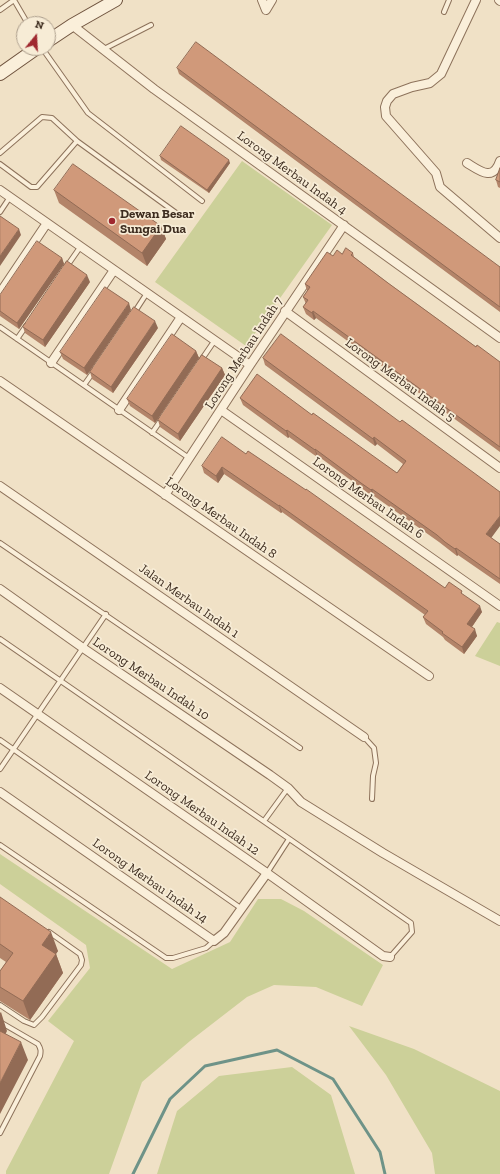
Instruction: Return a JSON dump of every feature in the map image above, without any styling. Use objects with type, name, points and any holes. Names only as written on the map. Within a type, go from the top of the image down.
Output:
[{"type":"main road","points":[[56,36],[116,0]]},
{"type":"main road","points":[[0,74],[26,56]]},
{"type":"street","points":[[262,0],[266,10],[272,0]]},
{"type":"street","points":[[476,0],[441,74],[430,83],[412,87],[393,94],[385,107],[386,116],[436,172],[440,187],[500,238]]},
{"type":"street","name":"Lorong Merbau Indah 4","points":[[72,25],[160,94],[500,338]]},
{"type":"street","points":[[467,163],[483,173],[489,173],[494,172],[498,168],[500,161]]},
{"type":"street","points":[[0,190],[250,364]]},
{"type":"street","points":[[0,294],[47,223]]},
{"type":"street","name":"Lorong Merbau Indah 7","points":[[165,495],[285,311],[344,225]]},
{"type":"street","points":[[51,363],[114,270]]},
{"type":"street","name":"Lorong Merbau Indah 5","points":[[285,311],[500,468]]},
{"type":"street","points":[[119,410],[181,317]]},
{"type":"street","name":"Lorong Merbau Indah 8","points":[[0,381],[428,676]]},
{"type":"street","name":"Lorong Merbau Indah 6","points":[[221,410],[500,606]]},
{"type":"street","name":"Jalan Merbau Indah 1","points":[[0,486],[364,737]]},
{"type":"street","name":"Lorong Merbau Indah 10","points":[[0,589],[83,648],[288,788],[301,802],[500,921]]},
{"type":"street","name":"Lorong Merbau Indah 12","points":[[0,688],[267,873],[383,956],[390,957]]},
{"type":"street","name":"Lorong Merbau Indah 14","points":[[0,792],[214,940],[224,933],[267,873]]},
{"type":"lane","points":[[0,10],[14,0],[23,16]]},
{"type":"lane","points":[[444,12],[449,0]]},
{"type":"lane","points":[[102,50],[152,25]]},
{"type":"lane","points":[[48,56],[88,113],[202,201]]},
{"type":"lane","points":[[0,153],[42,117],[52,118],[77,141],[179,214]]},
{"type":"lane","points":[[0,164],[31,187],[37,187],[77,141]]},
{"type":"lane","points":[[0,212],[10,197]]},
{"type":"lane","points":[[64,271],[81,246]]},
{"type":"lane","points":[[130,318],[147,293]]},
{"type":"lane","points":[[17,339],[30,320]]},
{"type":"lane","points":[[0,327],[190,458]]},
{"type":"lane","points":[[201,360],[215,340]]},
{"type":"lane","points":[[84,386],[97,367]]},
{"type":"lane","points":[[152,433],[166,413]]},
{"type":"lane","points":[[0,543],[300,748]]},
{"type":"lane","points":[[0,769],[106,614]]},
{"type":"lane","points":[[0,640],[410,923],[412,932],[390,957]]},
{"type":"lane","points":[[364,737],[374,748],[376,763],[373,776],[372,798]]},
{"type":"lane","points":[[0,740],[242,909]]},
{"type":"lane","points":[[264,821],[288,788]]},
{"type":"lane","points":[[267,873],[290,839]]},
{"type":"lane","points":[[0,846],[166,958],[173,958],[206,948],[214,940]]},
{"type":"lane","points":[[0,1005],[24,1022],[34,1025],[42,1017],[81,965],[82,960],[80,954],[43,928]]},
{"type":"lane","points":[[0,1022],[38,1044],[41,1048],[40,1056],[0,1133]]},
{"type":"green space","points":[[242,161],[332,225],[246,346],[155,282]]},
{"type":"green space","points":[[497,622],[500,623],[500,666],[475,656]]},
{"type":"green space","points":[[0,854],[172,969],[230,942],[258,899],[281,899],[304,911],[383,965],[362,1006],[316,987],[274,985],[247,997],[190,1041],[142,1082],[109,1174],[6,1174],[6,1171],[74,1041],[48,1021],[90,968],[86,945],[0,884]]},
{"type":"green space","points":[[349,1026],[414,1049],[500,1091],[500,1174],[435,1174],[432,1153],[386,1075]]},
{"type":"green space","points":[[292,1067],[331,1095],[355,1174],[157,1174],[177,1111],[219,1076]]},
{"type":"building","points":[[196,42],[500,267],[500,307],[177,68]]},
{"type":"building","points":[[181,126],[229,160],[207,190],[160,156]]},
{"type":"building","name":"Dewan Besar Sungai Dua","points":[[73,164],[161,226],[142,253],[54,190]]},
{"type":"building","points":[[500,168],[500,182],[496,180]]},
{"type":"building","points":[[0,216],[19,229],[0,256]]},
{"type":"building","points":[[37,241],[62,258],[17,323],[0,311],[0,295]]},
{"type":"building","points":[[346,248],[353,253],[351,255],[388,283],[476,347],[477,345],[500,362],[500,447],[313,311],[312,313],[303,307],[308,300],[303,297],[310,287],[305,284],[327,252],[333,256],[337,250],[342,254]]},
{"type":"building","points":[[67,261],[87,275],[43,340],[23,327]]},
{"type":"building","points":[[105,287],[129,303],[84,368],[60,352]]},
{"type":"building","points":[[134,307],[155,321],[111,387],[90,372]]},
{"type":"building","points":[[172,334],[196,351],[152,416],[127,399]]},
{"type":"building","points":[[281,334],[400,422],[402,420],[500,492],[500,516],[486,534],[500,544],[500,579],[240,398],[257,374],[312,415],[313,413],[397,473],[406,461],[374,437],[373,439],[263,358]]},
{"type":"building","points":[[202,355],[222,368],[178,434],[158,420]]},
{"type":"building","points":[[222,437],[246,454],[248,451],[306,489],[445,588],[449,582],[462,591],[461,593],[480,606],[467,624],[475,629],[462,647],[423,617],[428,611],[279,505],[222,467],[216,476],[202,466]]},
{"type":"building","points":[[0,897],[51,932],[42,945],[56,954],[23,1001],[0,987],[0,971],[13,953],[0,944]]},
{"type":"building","points":[[0,1031],[21,1042],[0,1083]]},
{"type":"waterway","points":[[133,1174],[170,1099],[205,1066],[277,1050],[333,1079],[380,1152],[385,1174]]},
{"type":"place","name":"Dewan Besar Sungai Dua","points":[[112,221]]}]
